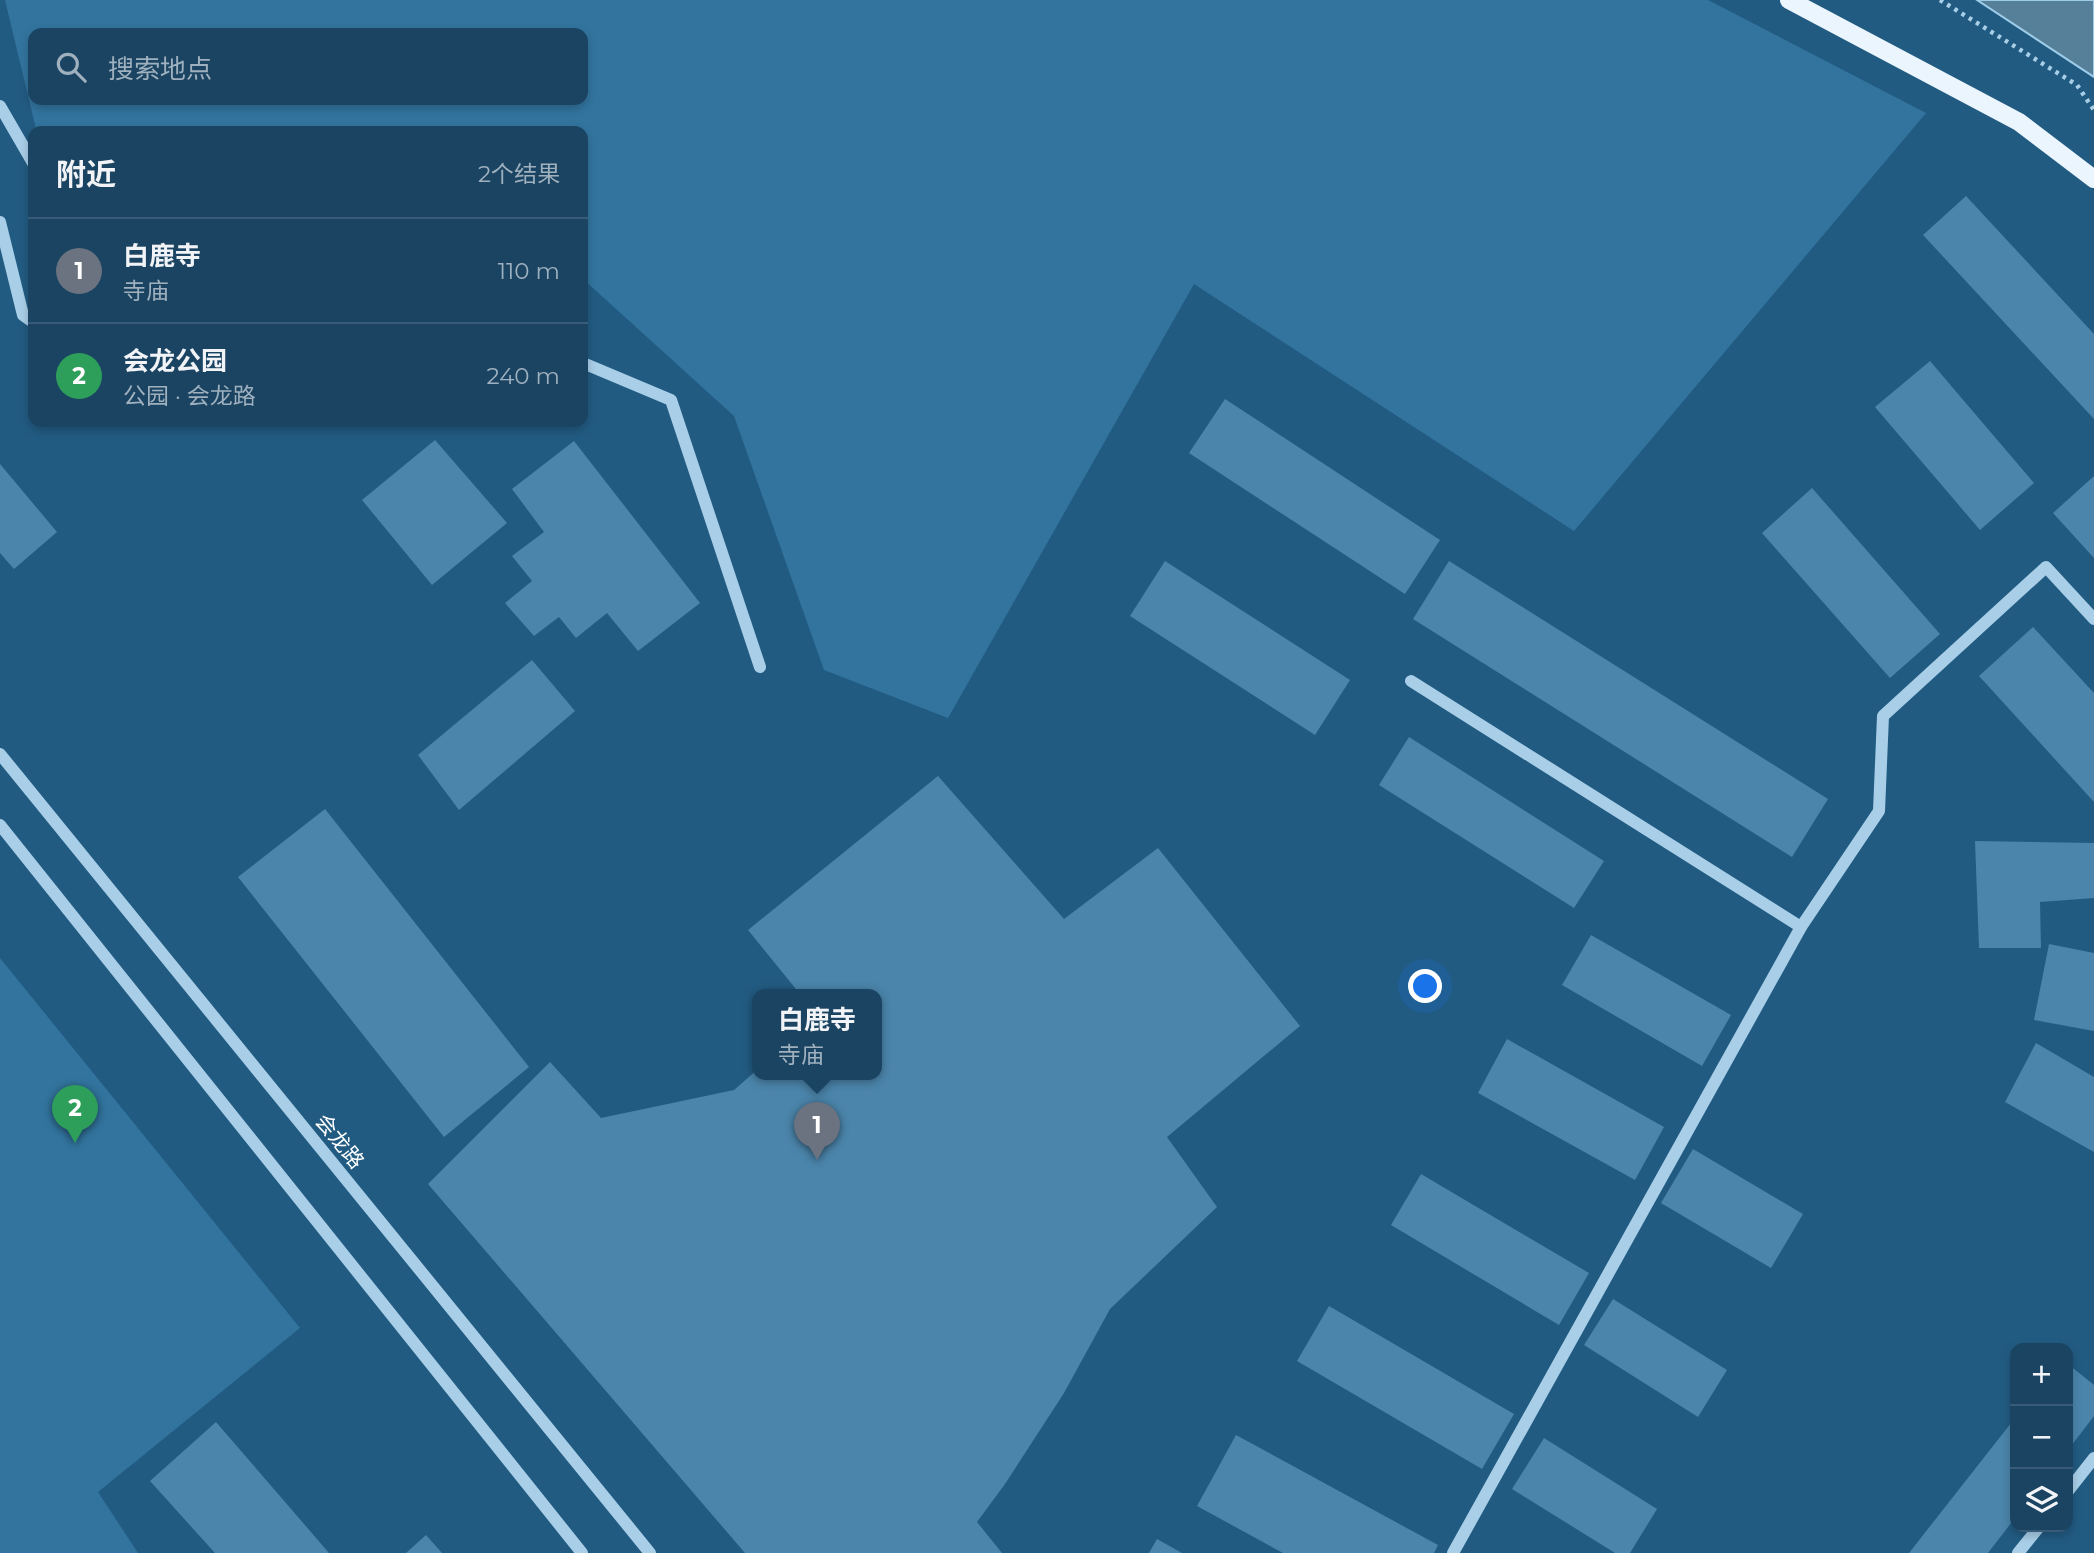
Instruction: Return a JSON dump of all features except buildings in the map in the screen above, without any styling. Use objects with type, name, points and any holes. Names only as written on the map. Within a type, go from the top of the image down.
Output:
[{"type":"main road","points":[[1789,0],[2019,122],[2094,179]]},
{"type":"street","points":[[0,106],[28,154]]},
{"type":"street","points":[[0,222],[23,315],[28,318]]},
{"type":"street","points":[[588,365],[671,400],[760,667]]},
{"type":"street","points":[[1453,1553],[1801,927],[1880,811],[1883,716],[2046,567],[2094,619]]},
{"type":"street","points":[[1411,681],[1801,927]]},
{"type":"street","name":"会龙路","points":[[0,754],[650,1553]]},
{"type":"street","points":[[0,825],[582,1553]]},
{"type":"street","points":[[2073,1485],[2094,1458]]},
{"type":"street","points":[[2018,1553],[2035,1532]]},
{"type":"path","points":[[1940,0],[2077,85],[2094,110]]},
{"type":"shaded area","points":[[5,0],[1708,0],[1926,113],[1574,531],[1194,284],[948,718],[824,670],[734,416],[588,284],[588,126],[35,126],[30,105],[588,105],[588,28],[28,28],[28,96]]},
{"type":"shaded area","points":[[1977,0],[2094,0],[2094,77]]},
{"type":"shaded area","points":[[0,958],[300,1328],[98,1492],[138,1553],[0,1553]]},
{"type":"place","name":"会龙公园","points":[[75,1143]]},
{"type":"place","name":"白鹿寺","points":[[817,1160]]}]
